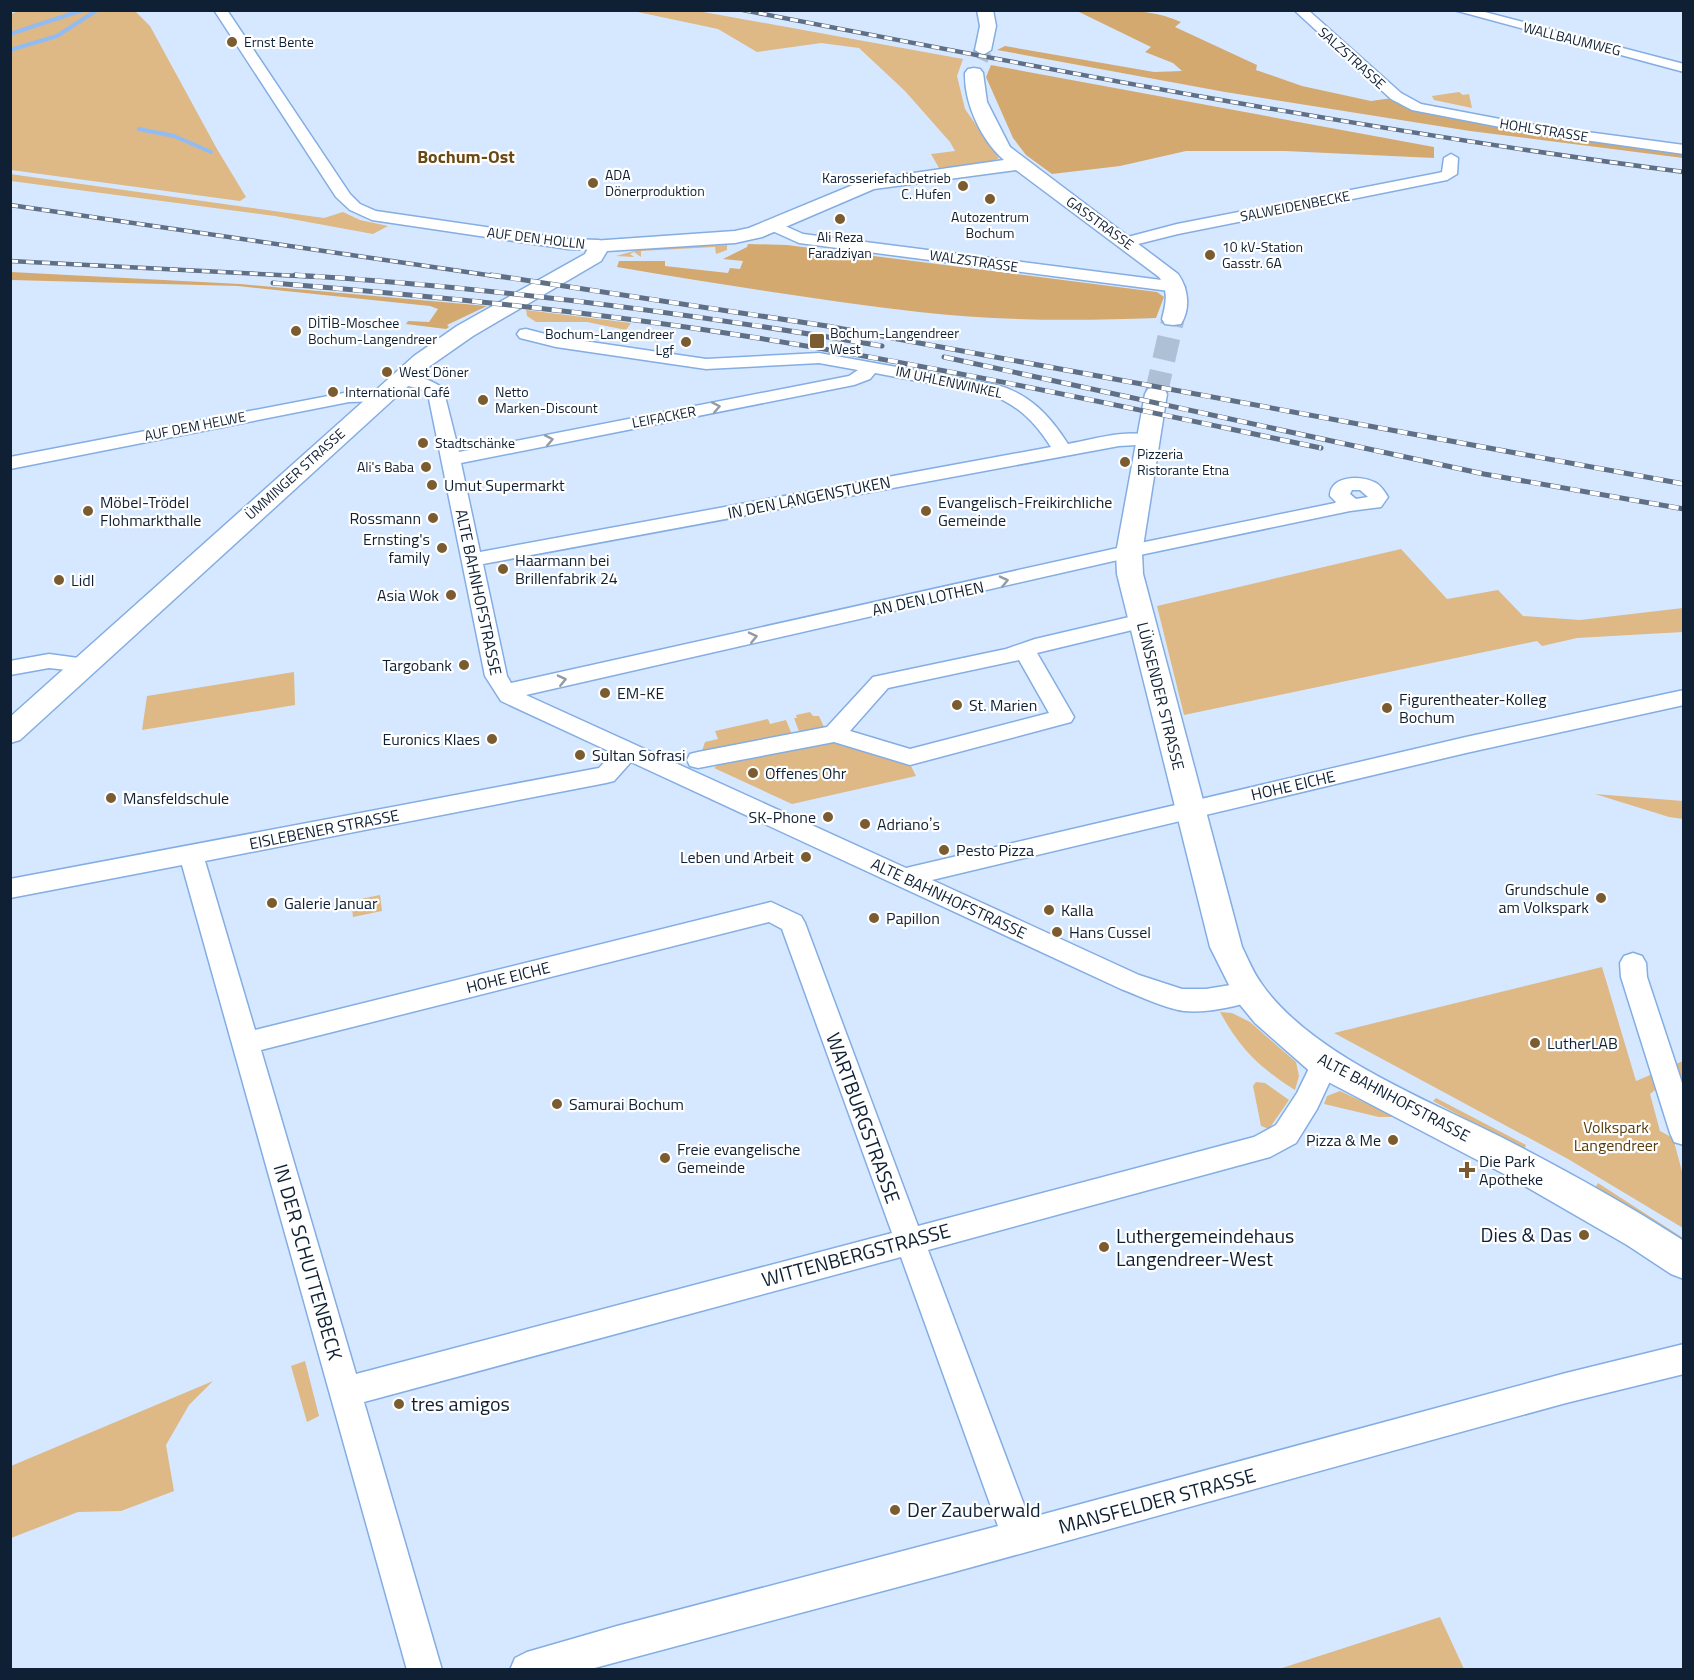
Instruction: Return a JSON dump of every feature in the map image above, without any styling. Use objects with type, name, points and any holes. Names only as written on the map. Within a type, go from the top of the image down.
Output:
[{"type":"street","name":"AUF DEN HOLLN","points":[[220,10],[344,197],[355,207],[372,215],[558,242],[599,245],[735,237],[774,226],[858,188],[1009,154]]},
{"type":"street","points":[[985,10],[988,26],[978,62],[974,94],[981,112],[1009,154]]},
{"type":"street","name":"SALZSTRASSE","points":[[1300,10],[1406,103]]},
{"type":"street","name":"WALLBAUMWEG","points":[[1460,10],[1683,68]]},
{"type":"street","name":"HOHLSTRASSE","points":[[1406,103],[1432,111],[1521,127],[1683,150]]},
{"type":"street","name":"GASSTRASSE","points":[[1009,154],[1167,273],[1177,286]]},
{"type":"street","name":"SALWEIDENBECKE","points":[[1126,242],[1177,229],[1443,177],[1449,174],[1451,158]]},
{"type":"street","name":"WALZSTRASSE","points":[[774,226],[799,238],[1177,286]]},
{"type":"street","name":"ÜMMINGER STRASSE","points":[[10,733],[400,380],[460,334],[594,257],[599,245]]},
{"type":"street","points":[[1173,320],[1178,294],[1177,286]]},
{"type":"street","name":"IM UHLENWINKEL","points":[[526,334],[556,342],[706,364],[803,358],[872,366],[1008,394],[1038,413],[1062,450]]},
{"type":"street","name":"LEIFACKER","points":[[451,459],[854,380],[864,375],[872,366]]},
{"type":"street","name":"ALTE BAHNHOFSTRASSE","points":[[400,380],[427,385],[437,392],[496,676],[509,696],[1130,982],[1182,1000],[1206,1000],[1249,992],[1274,1021],[1325,1064],[1517,1163],[1640,1233],[1683,1262]]},
{"type":"street","name":"LÜNSENDER STRASSE","points":[[1156,393],[1128,553],[1130,574],[1226,947],[1249,992]]},
{"type":"street","name":"AUF DEM HELWE","points":[[10,464],[349,397],[380,397]]},
{"type":"street","name":"IN DEN LANGENSTUKEN","points":[[472,561],[1062,450],[1119,440],[1147,440]]},
{"type":"street","name":"AN DEN LOTHEN","points":[[505,692],[1340,508],[1350,503]]},
{"type":"street","points":[[834,734],[881,682],[1010,655],[1142,621]]},
{"type":"street","points":[[698,760],[834,734],[910,757],[1063,717],[1024,650]]},
{"type":"street","points":[[10,668],[49,661],[85,665]]},
{"type":"street","name":"HOHE EICHE","points":[[903,878],[1466,745],[1683,698]]},
{"type":"street","name":"EISLEBENER STRASSE","points":[[10,889],[606,775],[628,751]]},
{"type":"street","name":"IN DER SCHUTTENBECK","points":[[191,854],[425,1670]]},
{"type":"street","name":"HOHE EICHE","points":[[245,1043],[771,912]]},
{"type":"street","name":"WARTBURGSTRASSE","points":[[771,912],[792,923],[1019,1537]]},
{"type":"street","points":[[1633,963],[1634,977],[1683,1132]]},
{"type":"street","name":"WITTENBERGSTRASSE","points":[[345,1392],[1272,1143],[1286,1134],[1297,1118],[1325,1064]]},
{"type":"street","name":"MANSFELDER STRASSE","points":[[526,1670],[617,1643],[1019,1537],[1566,1388],[1683,1359]]},
{"type":"green space","points":[[21,10],[135,11],[150,26],[246,197],[240,201],[11,170],[11,14]]},
{"type":"green space","points":[[633,11],[698,11],[963,59],[957,76],[965,109],[999,158],[992,162],[939,168],[931,154],[955,151],[950,142],[905,91],[859,48],[821,43],[757,52],[718,29]]},
{"type":"green space","points":[[1459,92],[1463,95],[1469,94],[1472,108],[1434,100],[1432,96]]},
{"type":"green space","points":[[10,174],[324,218],[343,212],[360,220],[388,226],[373,234],[275,216],[11,181]]},
{"type":"green space","points":[[727,245],[727,250],[716,254],[715,247],[641,251],[641,257],[634,252],[630,254],[634,257],[616,256],[641,249]]},
{"type":"green space","points":[[526,310],[631,323],[626,330],[587,322],[536,322],[527,316]]},
{"type":"green space","points":[[1401,549],[1447,599],[1498,590],[1523,616],[1580,620],[1683,608],[1683,632],[1577,638],[1542,646],[1537,641],[1184,715],[1157,606]]},
{"type":"green space","points":[[294,672],[295,705],[142,730],[147,696]]},
{"type":"green space","points":[[810,712],[813,716],[819,716],[824,727],[822,730],[800,734],[794,718],[797,718],[796,715]]},
{"type":"green space","points":[[768,719],[770,724],[786,720],[793,737],[702,751],[705,742],[718,739],[715,731]]},
{"type":"green space","points":[[829,741],[910,764],[916,776],[792,804],[714,768],[725,759]]},
{"type":"green space","points":[[1595,794],[1683,801],[1683,819],[1669,817]]},
{"type":"green space","points":[[380,895],[382,911],[353,917],[351,901]]},
{"type":"green space","name":"Volkspark Langendreer","points":[[1602,967],[1636,1081],[1683,1061],[1683,1083],[1658,1088],[1650,1094],[1660,1131],[1673,1138],[1683,1175],[1683,1228],[1568,1159],[1334,1033]]},
{"type":"green space","points":[[1220,1012],[1232,1013],[1250,1022],[1296,1062],[1299,1076],[1295,1090],[1271,1074],[1252,1057],[1235,1037]]},
{"type":"green space","points":[[1256,1082],[1265,1083],[1289,1100],[1269,1129],[1261,1126],[1253,1086]]},
{"type":"green space","points":[[1340,1091],[1396,1117],[1379,1117],[1324,1104],[1327,1096]]},
{"type":"green space","points":[[1436,1098],[1526,1145],[1524,1150],[1433,1101]]},
{"type":"green space","points":[[1598,1183],[1683,1238],[1683,1244],[1595,1188]]},
{"type":"green space","points":[[305,1361],[319,1416],[307,1422],[291,1366]]},
{"type":"green space","points":[[213,1381],[189,1405],[166,1445],[174,1491],[121,1511],[78,1512],[11,1538],[11,1466]]},
{"type":"green space","points":[[1440,1617],[1464,1669],[1279,1669]]},
{"type":"shaded area","points":[[1077,11],[1130,11],[1169,17],[1181,22],[1175,27],[1257,65],[1256,70],[1302,86],[1371,101],[1392,98],[1443,117],[1683,150],[1683,158],[1470,131],[1225,92],[997,50],[1005,46],[1154,72],[1182,71],[1173,63],[1145,52],[1151,47]]},
{"type":"shaded area","points":[[991,65],[1434,147],[1434,158],[1285,151],[1186,151],[1120,166],[1052,174],[1026,155],[1013,138],[986,77]]},
{"type":"shaded area","points":[[748,244],[787,245],[1157,292],[1164,297],[1156,318],[1007,319],[919,312],[843,302],[617,267],[619,261],[665,261],[665,266],[728,273],[730,268],[740,269],[743,261],[723,259],[747,247]]},
{"type":"shaded area","points":[[11,272],[240,284],[487,306],[447,325],[449,327],[446,329],[406,324],[408,321],[429,322],[438,309],[430,306],[238,286],[11,280]]},
{"type":"waterway","points":[[10,34],[83,10]]},
{"type":"waterway","points":[[10,50],[57,36],[97,10]]},
{"type":"waterway","points":[[139,129],[174,136],[211,152]]},
{"type":"tunnel","points":[[979,59],[983,50]]},
{"type":"tunnel","points":[[1156,394],[1173,319]]},
{"type":"railway","points":[[743,10],[1330,119],[1684,172]]},
{"type":"railway","points":[[10,205],[501,277]]},
{"type":"railway","points":[[10,261],[318,277]]},
{"type":"railway","points":[[295,275],[516,294],[663,312],[882,346]]},
{"type":"railway","points":[[491,275],[827,326],[1684,484]]},
{"type":"railway","points":[[273,283],[509,305],[745,336],[961,374],[1321,448]]},
{"type":"railway","points":[[944,357],[1484,474],[1684,509]]},
{"type":"place","name":"Ernst Bente","points":[[232,42]]},
{"type":"place","name":"ADA Dönerproduktion","points":[[593,183]]},
{"type":"place","name":"Karosseriefachbetrieb C. Hufen","points":[[963,186]]},
{"type":"place","name":"Autozentrum Bochum","points":[[990,199]]},
{"type":"place","name":"Ali Reza Faradziyan","points":[[840,219]]},
{"type":"place","name":"10 kV-Station Gasstr. 6A","points":[[1210,255]]},
{"type":"place","name":"DİTİB-Moschee Bochum-Langendreer","points":[[296,331]]},
{"type":"place","name":"Bochum-Langendreer West","points":[[817,341]]},
{"type":"place","name":"Bochum-Langendreer Lgf","points":[[686,342]]},
{"type":"place","name":"West Döner","points":[[387,372]]},
{"type":"place","name":"International Café","points":[[333,392]]},
{"type":"place","name":"Netto Marken-Discount","points":[[483,400]]},
{"type":"place","name":"Stadtschänke","points":[[423,443]]},
{"type":"place","name":"Pizzeria Ristorante Etna","points":[[1125,462]]},
{"type":"place","name":"Ali's Baba","points":[[426,467]]},
{"type":"place","name":"Umut Supermarkt","points":[[432,485]]},
{"type":"place","name":"Möbel-Trödel Flohmarkthalle","points":[[88,511]]},
{"type":"place","name":"Evangelisch-Freikirchliche Gemeinde","points":[[926,511]]},
{"type":"place","name":"Rossmann","points":[[433,518]]},
{"type":"place","name":"Ernsting's family","points":[[442,548]]},
{"type":"place","name":"Haarmann bei Brillenfabrik 24","points":[[503,569]]},
{"type":"place","name":"Lidl","points":[[59,580]]},
{"type":"place","name":"Asia Wok","points":[[451,595]]},
{"type":"place","name":"Targobank","points":[[464,665]]},
{"type":"place","name":"EM-KE","points":[[605,693]]},
{"type":"place","name":"St. Marien","points":[[957,705]]},
{"type":"place","name":"Figurentheater-Kolleg Bochum","points":[[1387,708]]},
{"type":"place","name":"Euronics Klaes","points":[[492,739]]},
{"type":"place","name":"Sultan Sofrasi","points":[[580,755]]},
{"type":"place","name":"Offenes Ohr","points":[[753,773]]},
{"type":"place","name":"Mansfeldschule","points":[[111,798]]},
{"type":"place","name":"SK-Phone","points":[[828,817]]},
{"type":"place","name":"Adrianoʼs","points":[[865,824]]},
{"type":"place","name":"Pesto Pizza","points":[[944,850]]},
{"type":"place","name":"Leben und Arbeit","points":[[806,857]]},
{"type":"place","name":"Grundschule am Volkspark","points":[[1601,898]]},
{"type":"place","name":"Galerie Januar","points":[[272,903]]},
{"type":"place","name":"Kalla","points":[[1049,910]]},
{"type":"place","name":"Papillon","points":[[874,918]]},
{"type":"place","name":"Hans Cussel","points":[[1057,932]]},
{"type":"place","name":"LutherLAB","points":[[1535,1043]]},
{"type":"place","name":"Samurai Bochum","points":[[557,1104]]},
{"type":"place","name":"Pizza & Me","points":[[1393,1140]]},
{"type":"place","name":"Freie evangelische Gemeinde","points":[[665,1158]]},
{"type":"place","name":"Die Park Apotheke","points":[[1467,1170]]},
{"type":"place","name":"Dies & Das","points":[[1584,1235]]},
{"type":"place","name":"Luthergemeindehaus Langendreer-West","points":[[1104,1247]]},
{"type":"place","name":"tres amigos","points":[[399,1404]]},
{"type":"place","name":"Der Zauberwald","points":[[895,1510]]},
{"type":"district","name":"Bochum-Ost","points":[[466,157]]}]
